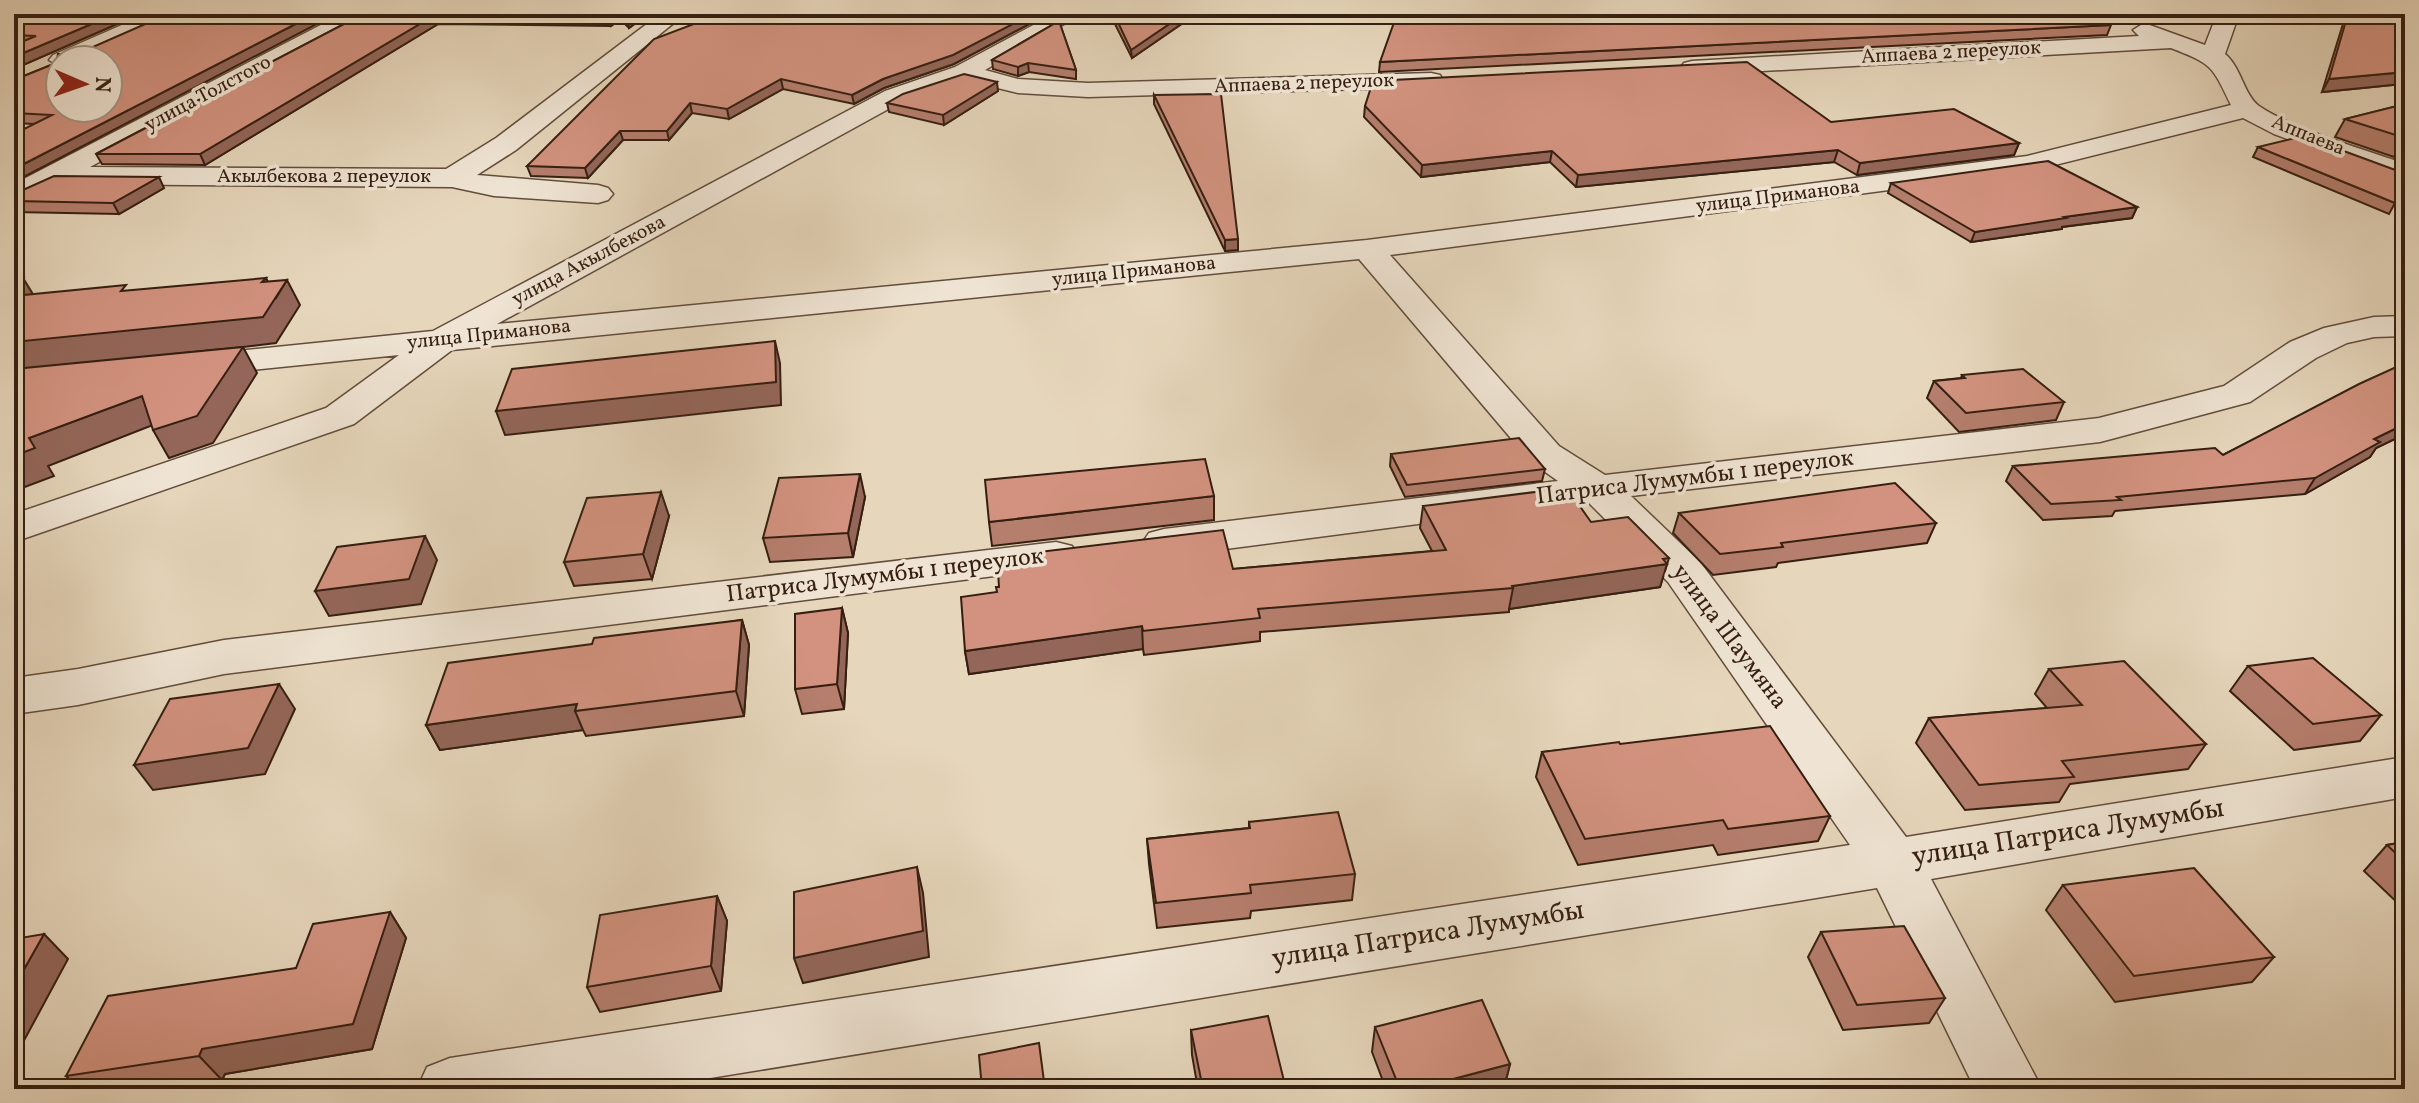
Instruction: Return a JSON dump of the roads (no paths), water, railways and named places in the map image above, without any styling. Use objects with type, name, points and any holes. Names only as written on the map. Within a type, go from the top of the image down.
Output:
[{"type":"street","points":[[97,44],[165,14]]},
{"type":"street","name":"улица Толстого","points":[[14,196],[359,14]]},
{"type":"street","name":"улица Акылбекова","points":[[14,529],[340,416],[444,339],[894,96],[964,72],[1070,14]]},
{"type":"street","points":[[2117,19],[2213,56],[2228,14]]},
{"type":"street","name":"Акылбекова 2 переулок","points":[[53,175],[452,178],[506,144],[645,38],[684,16]]},
{"type":"street","name":"Аппаева 2 переулок","points":[[1675,69],[2172,41]]},
{"type":"street","name":"Аппаева","points":[[2213,56],[2225,66],[2246,109],[2283,128],[2405,174]]},
{"type":"street","points":[[37,71],[44,68]]},
{"type":"street","name":"Аппаева 2 переулок","points":[[964,72],[1018,86],[1088,90],[1454,79]]},
{"type":"street","name":"улица Приманова","points":[[168,367],[1367,249],[2027,164],[2246,109]]},
{"type":"street","points":[[452,178],[494,187],[598,194]]},
{"type":"street","name":"улица Шаумяна","points":[[1367,249],[1545,454],[1600,490],[1684,572],[1893,862],[2009,1089]]},
{"type":"street","name":"Патриса Лумумбы 1 переулок","points":[[14,696],[239,655],[2100,430],[2237,394],[2303,350],[2336,335],[2374,327],[2405,326]]},
{"type":"street","name":"улица Патриса Лумумбы","points":[[450,1089],[1893,862],[2405,777]]}]
